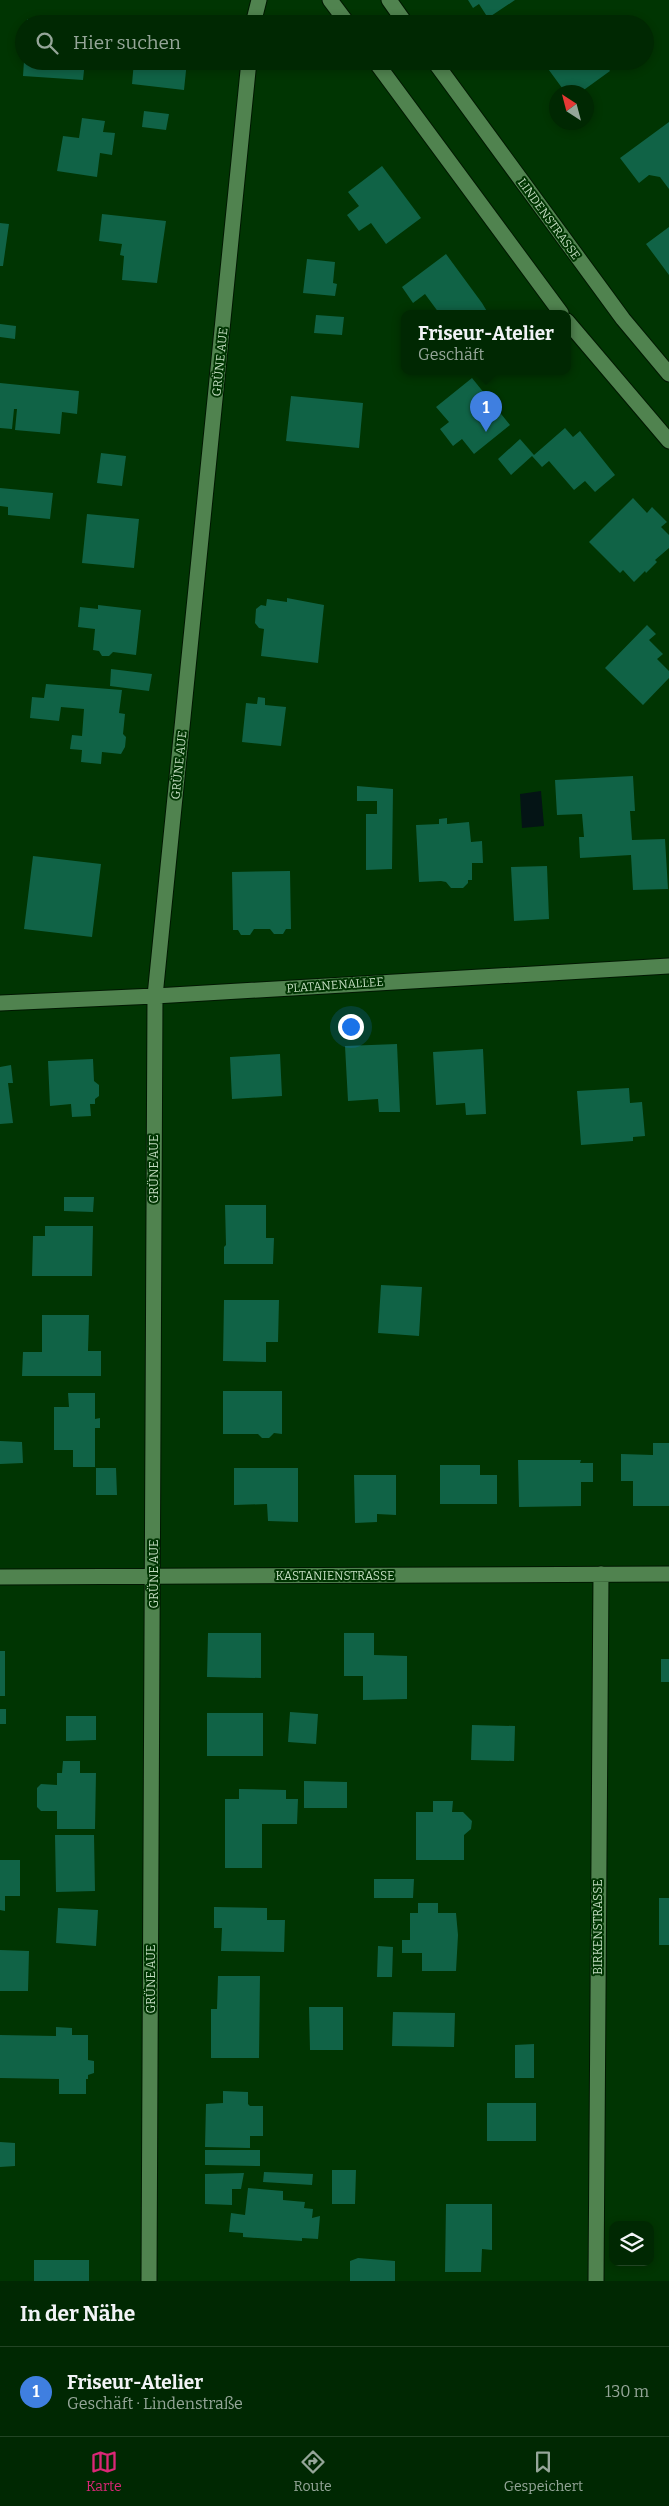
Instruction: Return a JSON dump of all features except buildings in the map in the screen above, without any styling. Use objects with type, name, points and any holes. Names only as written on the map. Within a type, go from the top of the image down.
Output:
[{"type":"street","points":[[255,15],[259,0]]},
{"type":"street","points":[[330,0],[341,15]]},
{"type":"street","points":[[389,0],[400,15]]},
{"type":"street","name":"GRÜNE AUE","points":[[149,2281],[154,1578],[155,996],[248,70]]},
{"type":"street","points":[[382,70],[559,310]]},
{"type":"street","name":"LINDENSTRASSE","points":[[441,70],[622,319],[669,374]]},
{"type":"street","points":[[571,326],[669,441]]},
{"type":"street","name":"PLATANENALLEE","points":[[0,1003],[155,996],[669,966]]},
{"type":"street","name":"BIRKENSTRASSE","points":[[596,2281],[601,1574]]},
{"type":"street","name":"KASTANIENSTRASSE","points":[[0,1578],[669,1574]]},
{"type":"shaded area","points":[[541,791],[544,826],[522,828],[520,794]]},
{"type":"place","name":"Friseur-Atelier","points":[[486,432]]}]
